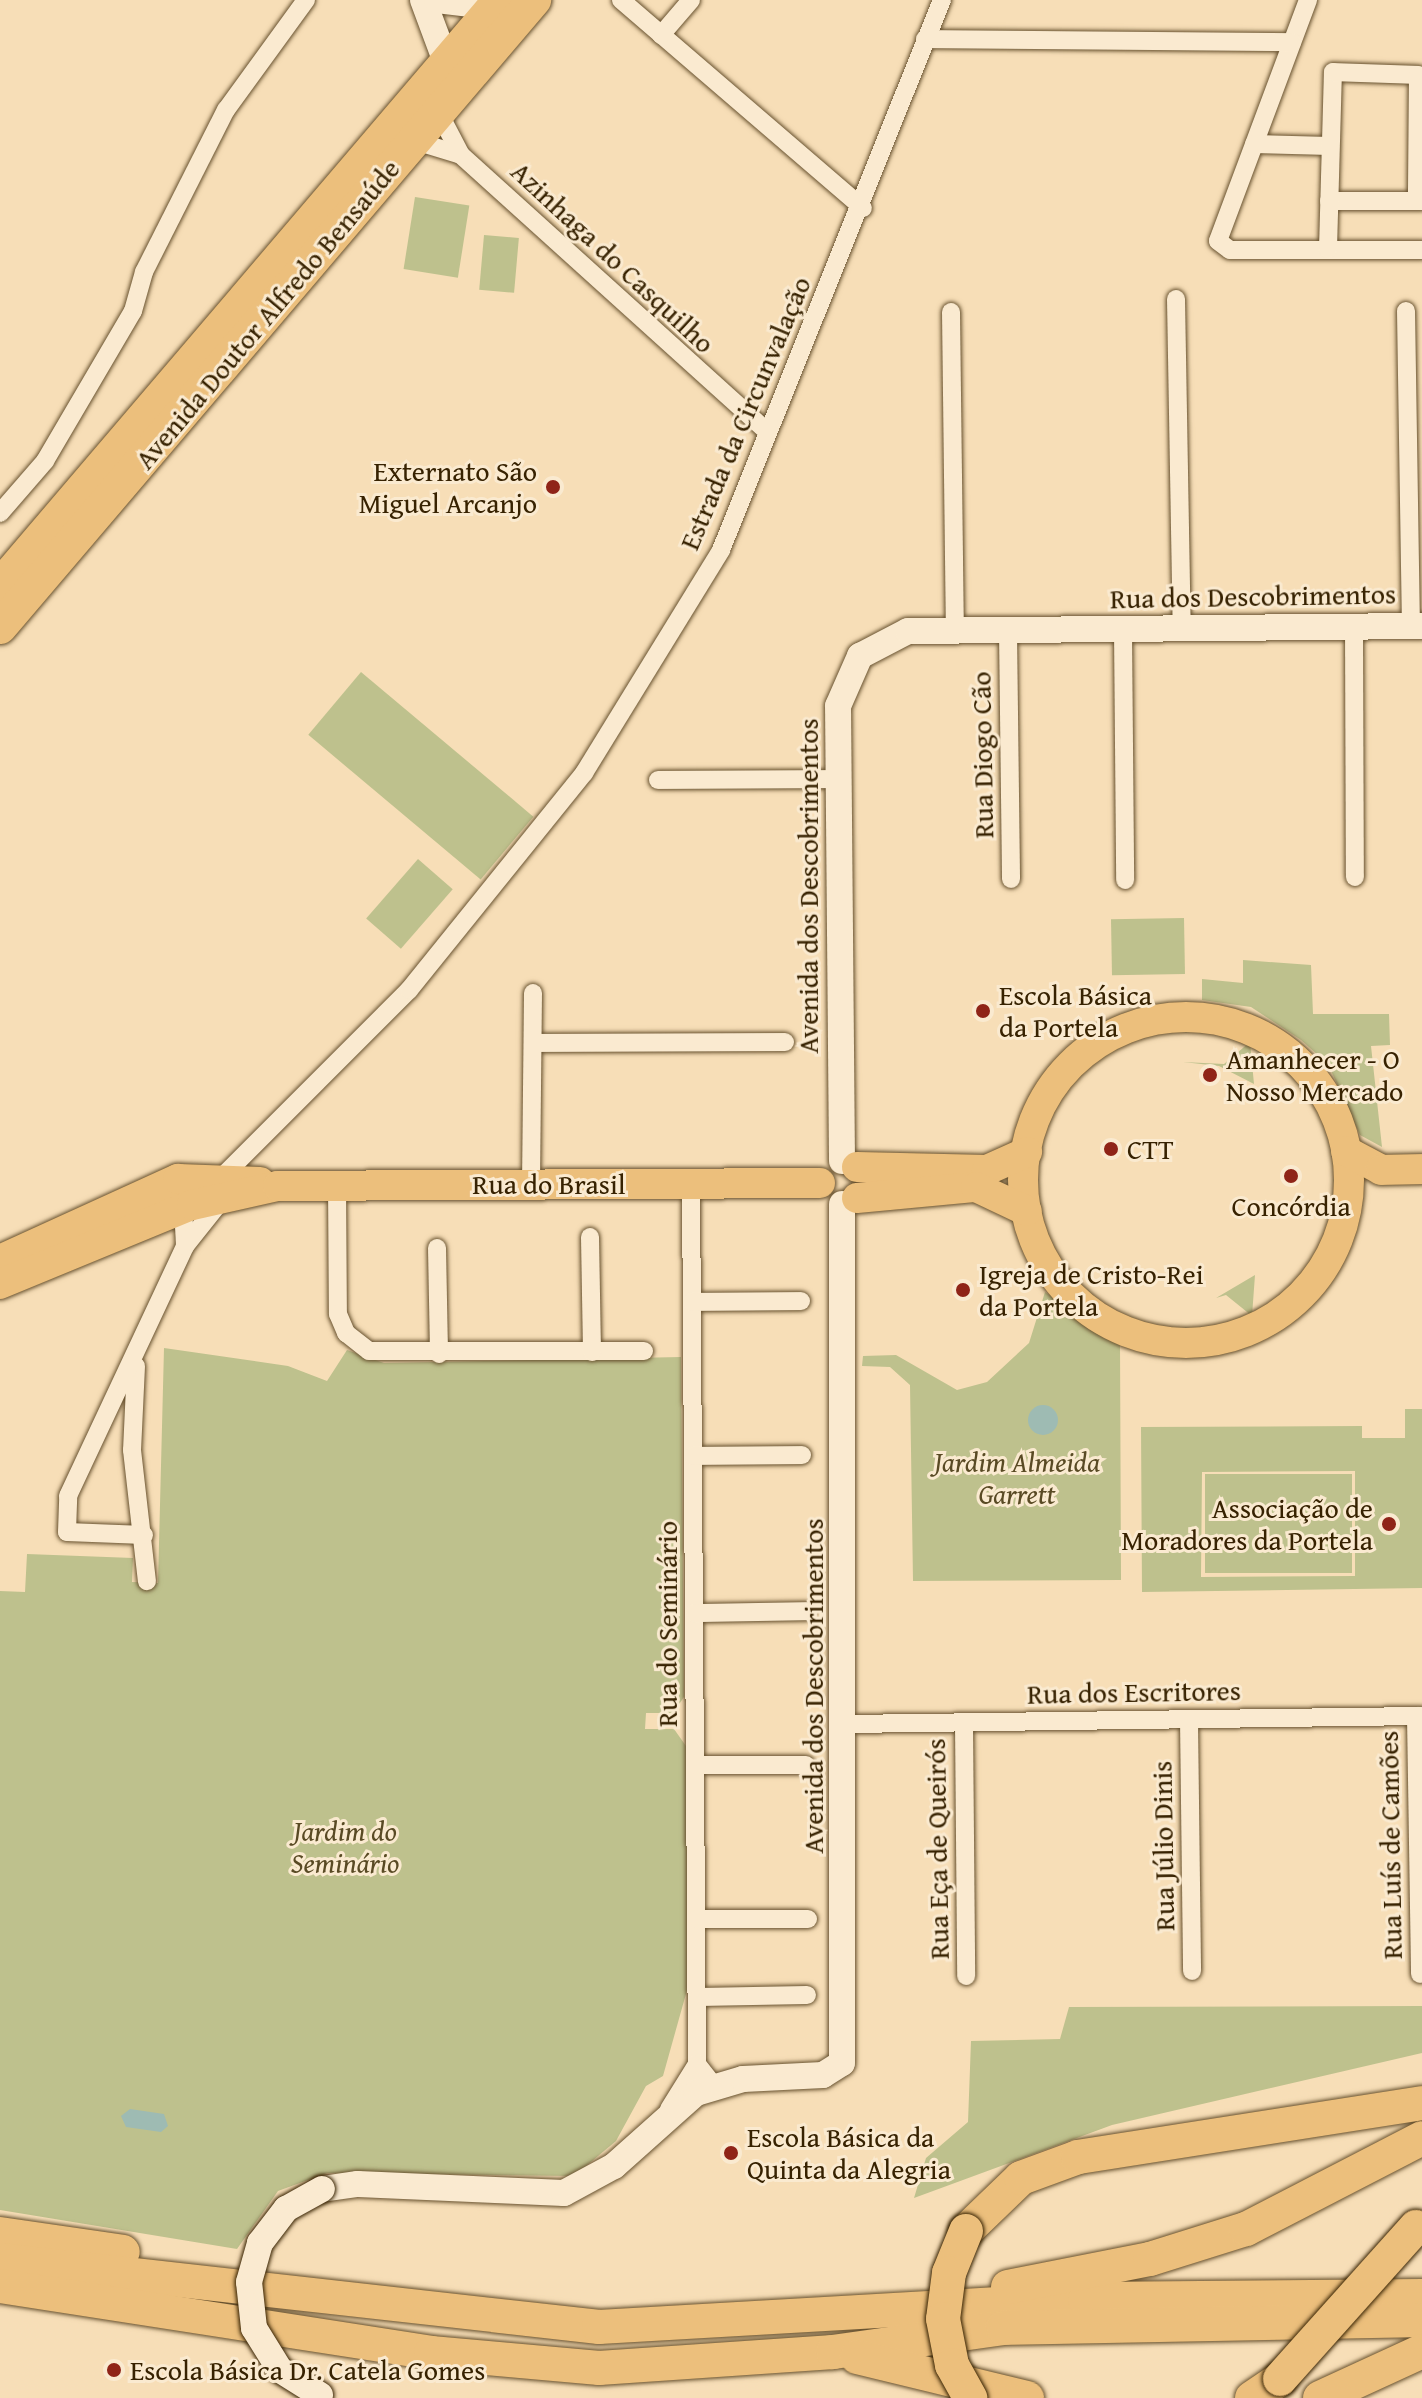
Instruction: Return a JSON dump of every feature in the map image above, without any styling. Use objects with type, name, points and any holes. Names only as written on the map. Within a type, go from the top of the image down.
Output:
[{"type":"highway","name":"Avenida Doutor Alfredo Bensaúde","points":[[0,627],[534,0]]},
{"type":"highway","name":"Avenida Doutor Alfredo Bensaúde","points":[[0,586],[497,4]]},
{"type":"highway","points":[[970,2398],[952,2365],[943,2319],[949,2273],[966,2231],[1021,2178],[1078,2157],[1422,2103]]},
{"type":"highway","points":[[903,2312],[1211,2241],[1307,2202],[1422,2138]]},
{"type":"highway","points":[[1266,2388],[1419,2223]]},
{"type":"highway","points":[[0,2234],[228,2270],[278,2289]]},
{"type":"highway","points":[[0,2260],[227,2290],[278,2289],[436,2314],[599,2327],[903,2312],[1085,2299],[1422,2296]]},
{"type":"highway","points":[[0,2286],[100,2298],[532,2364],[674,2366],[833,2352],[1003,2328],[1422,2320]]},
{"type":"highway","points":[[0,2302],[100,2298]]},
{"type":"highway","points":[[1320,2398],[1422,2351]]},
{"type":"highway","points":[[833,2352],[1027,2398]]},
{"type":"main road","points":[[1185,1017],[1243,1027],[1293,1057],[1330,1103],[1346,1151],[1347,1206],[1331,1255],[1295,1301],[1245,1332],[1188,1343],[1130,1333],[1079,1303],[1043,1257],[1027,1211],[1027,1152],[1042,1105],[1078,1058],[1128,1028],[1185,1017]]},
{"type":"main road","points":[[1346,1151],[1381,1170],[1422,1169]]},
{"type":"main road","points":[[1027,1152],[987,1170],[850,1164],[824,1170],[820,1183],[825,1197],[850,1201],[976,1187],[1027,1211]]},
{"type":"main road","points":[[850,1164],[863,1186],[850,1201]]},
{"type":"main road","name":"Rua do Brasil","points":[[183,1214],[191,1177],[227,1187],[820,1183]]},
{"type":"main road","points":[[1347,1206],[1380,1188],[1422,1186]]},
{"type":"main road","name":"Rua do Brasil","points":[[0,1260],[183,1214]]},
{"type":"main road","name":"Rua do Brasil","points":[[0,1284],[183,1214]]},
{"type":"street","points":[[0,513],[45,461],[133,311],[144,272],[226,110],[306,0]]},
{"type":"street","points":[[423,0],[446,62]]},
{"type":"street","points":[[437,0],[497,4]]},
{"type":"street","points":[[621,0],[863,208]]},
{"type":"street","points":[[661,35],[691,0]]},
{"type":"street","name":"Estrada da Circunvalação","points":[[183,1214],[227,1187],[260,1134],[409,990],[584,773],[721,550],[765,430],[863,208],[865,179],[942,0]]},
{"type":"street","points":[[1308,0],[1220,229],[1223,247],[1422,250]]},
{"type":"street","points":[[925,39],[1292,42]]},
{"type":"street","points":[[1328,249],[1330,146],[1333,72],[1418,75],[1419,201],[1329,201]]},
{"type":"street","name":"Azinhaga do Casquilho","points":[[439,113],[461,155],[765,430]]},
{"type":"street","name":"Azinhaga do Casquilho","points":[[415,141],[461,155]]},
{"type":"street","points":[[1254,144],[1330,146]]},
{"type":"street","points":[[1176,299],[1182,630]]},
{"type":"street","points":[[1406,311],[1416,626]]},
{"type":"street","points":[[951,312],[955,631]]},
{"type":"street","name":"Rua dos Descobrimentos","points":[[1085,630],[1416,626]]},
{"type":"street","points":[[1354,628],[1355,877]]},
{"type":"street","name":"Avenida dos Descobrimentos","points":[[850,1164],[838,706],[860,656],[908,631],[1085,630]]},
{"type":"street","points":[[1123,630],[1125,880]]},
{"type":"street","name":"Rua Diogo Cão","points":[[1008,631],[1011,879]]},
{"type":"street","points":[[658,780],[838,779]]},
{"type":"street","points":[[531,1184],[533,993]]},
{"type":"street","points":[[533,1043],[785,1042]]},
{"type":"street","name":"Rua do Seminário","points":[[691,1183],[699,1997],[697,2064]]},
{"type":"street","points":[[337,1184],[338,1314],[346,1333],[378,1353],[644,1351]]},
{"type":"street","name":"Avenida dos Descobrimentos","points":[[327,2396],[273,2360],[254,2328],[249,2282],[260,2243],[286,2209],[322,2189],[564,2193],[614,2166],[664,2118],[714,2086],[743,2079],[826,2074],[847,2051],[850,1201]]},
{"type":"street","points":[[147,1581],[131,1435],[140,1352],[183,1214]]},
{"type":"street","points":[[590,1237],[592,1352]]},
{"type":"street","points":[[437,1248],[439,1354]]},
{"type":"street","points":[[692,1302],[801,1301]]},
{"type":"street","points":[[140,1352],[96,1426],[68,1496],[65,1529],[144,1535]]},
{"type":"street","points":[[96,1426],[131,1435]]},
{"type":"street","points":[[693,1456],[802,1455]]},
{"type":"street","points":[[695,1613],[807,1611]]},
{"type":"street","name":"Rua dos Escritores","points":[[847,1724],[1419,1716]]},
{"type":"street","name":"Rua Luís de Camões","points":[[1419,1716],[1420,1974]]},
{"type":"street","name":"Rua Júlio Dinis","points":[[1189,1720],[1192,1971]]},
{"type":"street","name":"Rua Eça de Queirós","points":[[964,1723],[966,1976]]},
{"type":"street","points":[[696,1765],[806,1765]]},
{"type":"street","points":[[697,1919],[808,1919]]},
{"type":"street","points":[[699,1997],[807,1995]]},
{"type":"street","points":[[664,2118],[697,2064],[714,2086]]},
{"type":"green space","points":[[415,197],[469,206],[458,278],[404,269]]},
{"type":"green space","points":[[484,235],[519,238],[514,293],[479,290]]},
{"type":"green space","points":[[361,672],[533,817],[481,879],[308,735]]},
{"type":"green space","points":[[418,859],[453,889],[401,949],[366,919]]},
{"type":"green space","points":[[1184,918],[1185,974],[1112,975],[1111,919]]},
{"type":"green space","points":[[1243,960],[1311,965],[1313,1014],[1389,1014],[1390,1045],[1371,1046],[1382,1147],[1360,1135],[1328,1064],[1301,1040],[1251,1007],[1202,1000],[1202,979],[1243,983]]},
{"type":"green space","points":[[1250,1042],[1254,1084],[1219,1066],[1183,1062],[1224,1064]]},
{"type":"green space","points":[[1255,1275],[1252,1316],[1226,1295],[1216,1298]]},
{"type":"green space","name":"Jardim Almeida Garrett","points":[[1045,1292],[1120,1341],[1121,1580],[913,1581],[910,1385],[890,1367],[862,1366],[863,1356],[896,1355],[957,1390],[987,1382],[1029,1343]]},
{"type":"green space","name":"Jardim do Seminário","points":[[164,1348],[288,1366],[327,1381],[347,1350],[384,1363],[681,1357],[684,1697],[673,1713],[646,1713],[645,1729],[674,1729],[686,1746],[689,1983],[663,2076],[646,2086],[616,2141],[574,2176],[327,2173],[278,2191],[237,2249],[0,2210],[0,1591],[25,1592],[27,1554],[133,1558],[132,1582],[158,1583]]},
{"type":"green space","name":"Associação de Moradores da Portela","points":[[1405,1409],[1422,1409],[1422,1588],[1142,1592],[1141,1427],[1362,1426],[1362,1438],[1405,1438]],"holes":[[[1355,1471],[1355,1576],[1201,1577],[1202,1472]]]},
{"type":"green space","points":[[1205,1474],[1352,1474],[1352,1573],[1205,1573]]},
{"type":"green space","points":[[1422,2006],[1422,2053],[1112,2125],[914,2198],[926,2158],[968,2122],[971,2041],[1060,2039],[1069,2007]]},
{"type":"water","points":[[1043,1405],[1054,1409],[1058,1420],[1054,1431],[1043,1435],[1032,1431],[1028,1420],[1032,1409]]},
{"type":"water","points":[[130,2109],[164,2114],[168,2126],[161,2132],[126,2127],[121,2116]]},
{"type":"place","name":"Externato São Miguel Arcanjo","points":[[553,487]]},
{"type":"place","name":"Escola Básica da Portela","points":[[983,1011]]},
{"type":"place","name":"Amanhecer - O Nosso Mercado","points":[[1210,1075]]},
{"type":"place","name":"CTT","points":[[1111,1149]]},
{"type":"place","name":"Concórdia","points":[[1291,1176]]},
{"type":"place","name":"Igreja de Cristo-Rei da Portela","points":[[963,1290]]},
{"type":"place","name":"Associação de Moradores da Portela","points":[[1389,1524]]},
{"type":"place","name":"Escola Básica da Quinta da Alegria","points":[[731,2153]]},
{"type":"place","name":"Escola Básica Dr. Catela Gomes","points":[[114,2370]]}]
